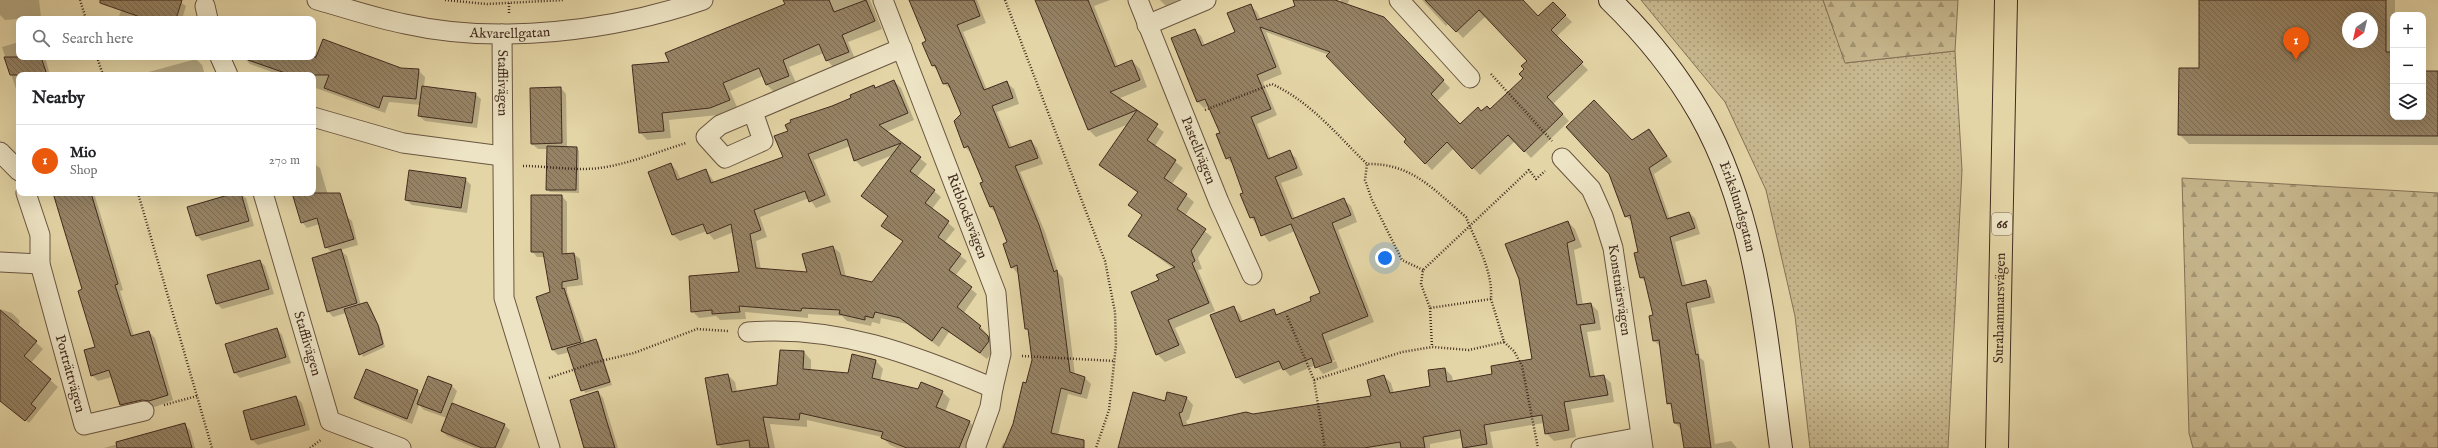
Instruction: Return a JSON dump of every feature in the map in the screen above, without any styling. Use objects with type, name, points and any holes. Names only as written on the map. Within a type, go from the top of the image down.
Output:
[{"type":"main road","name":"Surahammarsvägen","points":[[1997,448],[2006,0]]},
{"type":"street","name":"Akvarellgatan","points":[[317,0],[354,5],[405,24],[448,31],[502,34],[583,27],[639,19],[703,0]]},
{"type":"street","name":"Ritblocksvägen","points":[[883,0],[996,293],[1001,354],[990,407],[976,446]]},
{"type":"street","name":"Pastellvägen","points":[[1138,0],[1219,202],[1252,275]]},
{"type":"street","points":[[1147,24],[1206,0]]},
{"type":"street","points":[[1399,0],[1470,78]]},
{"type":"street","name":"Erikslundsgatan","points":[[1610,0],[1628,18],[1682,85],[1700,115],[1723,165],[1738,206],[1765,324],[1781,448]]},
{"type":"street","name":"Stafflivägen","points":[[502,34],[504,298],[550,448]]},
{"type":"street","points":[[753,112],[763,142],[725,158],[706,137],[720,125],[902,48]]},
{"type":"street","points":[[221,60],[227,72]]},
{"type":"street","points":[[316,118],[404,143],[502,161]]},
{"type":"street","points":[[0,152],[16,168]]},
{"type":"street","name":"Konstnärsvägen","points":[[1562,158],[1591,189],[1603,216],[1613,248],[1642,443],[1581,448]]},
{"type":"street","name":"Porträttvägen","points":[[27,196],[40,235],[40,264],[84,424],[144,411]]},
{"type":"street","name":"Stafflivägen","points":[[264,196],[330,421],[401,448]]},
{"type":"street","points":[[0,262],[40,264]]},
{"type":"street","points":[[748,332],[807,332],[858,339],[931,362],[993,388]]},
{"type":"path","points":[[80,0],[85,16]]},
{"type":"path","points":[[445,0],[487,4],[564,0]]},
{"type":"path","points":[[1005,0],[1105,261],[1115,312],[1115,361],[1109,410],[1096,448]]},
{"type":"path","points":[[98,60],[102,72]]},
{"type":"path","points":[[1432,347],[1430,308],[1421,284],[1423,270],[1529,170],[1536,179],[1562,158],[1560,149],[1486,70],[1470,78]]},
{"type":"path","points":[[1185,118],[1272,84],[1286,91],[1326,121],[1367,164],[1399,167],[1419,178],[1466,217],[1488,272],[1492,286],[1491,299],[1504,342],[1514,351],[1522,366],[1538,448]]},
{"type":"path","points":[[502,161],[567,168],[605,167],[634,160],[706,137]]},
{"type":"path","points":[[1367,164],[1365,180],[1372,200],[1402,260],[1423,270]]},
{"type":"path","points":[[139,196],[212,448]]},
{"type":"path","points":[[1430,308],[1491,299]]},
{"type":"path","points":[[1287,316],[1314,380],[1325,448]]},
{"type":"path","points":[[531,386],[559,373],[634,353],[697,328],[748,332]]},
{"type":"path","points":[[1314,380],[1402,352],[1432,347],[1469,350],[1504,342]]},
{"type":"path","points":[[1001,354],[1115,361]]},
{"type":"path","points":[[144,411],[197,396]]},
{"type":"green space","points":[[1641,0],[1823,0],[1846,63],[1955,51],[1962,170],[1948,448],[1810,448],[1795,316],[1766,190],[1725,102]]},
{"type":"green space","points":[[1823,0],[1958,0],[1955,51],[1845,63]]},
{"type":"green space","points":[[2182,178],[2438,193],[2438,448],[2193,448],[2189,433]]},
{"type":"building","points":[[100,0],[182,0],[177,16],[137,16],[100,3]]},
{"type":"building","points":[[783,0],[829,0],[834,12],[866,0],[875,21],[842,35],[849,52],[826,61],[819,44],[783,60],[789,76],[766,85],[759,68],[723,83],[730,100],[710,108],[662,113],[664,131],[639,133],[632,65],[669,62],[665,53],[785,4]]},
{"type":"building","points":[[909,0],[974,0],[980,16],[957,25],[984,90],[1007,81],[1013,98],[992,106],[1009,148],[1031,140],[1038,158],[1015,166],[1039,225],[1054,272],[1057,270],[1070,372],[1085,377],[1081,394],[1061,388],[1051,433],[1084,440],[1084,448],[1003,448],[1013,424],[1023,382],[1026,383],[1032,360],[1028,329],[1025,329],[1017,265],[1011,268],[1003,244],[1007,242],[993,206],[990,207],[980,183],[983,182],[968,146],[964,148],[954,121],[961,114],[948,83],[943,84],[935,65],[932,66],[922,43],[926,41]]},
{"type":"building","points":[[1035,0],[1088,0],[1115,67],[1132,60],[1140,80],[1110,92],[1137,110],[1088,130]]},
{"type":"building","points":[[1293,0],[1335,0],[1384,17],[1444,80],[1431,94],[1460,124],[1478,107],[1481,111],[1487,106],[1490,109],[1523,78],[1519,74],[1524,69],[1521,66],[1527,61],[1479,10],[1456,32],[1425,0],[1523,0],[1538,16],[1553,2],[1566,15],[1551,30],[1583,62],[1547,97],[1563,114],[1524,152],[1508,135],[1472,169],[1447,142],[1425,164],[1404,142],[1406,139],[1326,56],[1330,52],[1260,27],[1276,67],[1257,75],[1271,109],[1251,117],[1268,159],[1290,150],[1297,168],[1275,177],[1292,219],[1344,198],[1351,215],[1332,223],[1368,316],[1322,334],[1332,362],[1315,368],[1312,358],[1283,370],[1279,361],[1236,378],[1210,315],[1234,306],[1240,322],[1274,309],[1276,315],[1311,301],[1310,297],[1320,293],[1291,224],[1261,236],[1254,217],[1250,218],[1240,194],[1243,193],[1230,157],[1226,159],[1216,134],[1220,133],[1205,99],[1197,102],[1171,38],[1195,29],[1202,46],[1235,32],[1227,13],[1251,4],[1257,20],[1295,6]]},
{"type":"building","points":[[2199,0],[2386,0],[2386,52],[2390,52],[2390,120],[2426,120],[2426,71],[2438,71],[2438,136],[2178,135],[2179,68],[2199,68]]},
{"type":"building","points":[[323,39],[401,68],[419,69],[416,99],[383,96],[379,108],[324,88],[329,75],[316,75],[316,72],[282,72],[248,60],[316,60]]},
{"type":"building","points":[[4,57],[16,57],[16,60],[42,60],[46,72],[16,72],[16,75],[10,75]]},
{"type":"building","points":[[894,80],[908,113],[879,125],[921,157],[910,171],[935,190],[925,203],[949,221],[938,237],[961,254],[949,270],[972,287],[957,307],[981,326],[979,328],[988,336],[989,341],[980,353],[942,327],[932,341],[900,318],[875,312],[873,318],[865,316],[865,320],[839,314],[840,310],[802,308],[801,311],[739,306],[740,312],[712,314],[712,310],[691,312],[689,276],[739,272],[731,224],[707,234],[703,224],[672,235],[648,172],[671,163],[677,180],[706,169],[711,183],[783,157],[774,136],[788,131],[785,125],[791,122],[790,120],[832,106],[851,98],[850,95],[874,85],[875,88]],"holes":[[[847,139],[854,161],[901,143],[861,196],[888,216],[881,226],[903,241],[872,282],[841,275],[833,246],[802,254],[807,272],[756,268],[750,234],[761,230],[754,210],[805,191],[809,202],[825,195],[808,154]]]},
{"type":"building","points":[[422,86],[476,93],[472,123],[418,116]]},
{"type":"building","points":[[561,87],[562,143],[531,144],[530,88]]},
{"type":"building","points":[[1594,100],[1632,140],[1649,129],[1667,156],[1649,168],[1667,219],[1689,212],[1695,228],[1670,237],[1682,286],[1706,280],[1710,297],[1686,303],[1696,355],[1698,354],[1711,448],[1684,448],[1680,423],[1674,423],[1671,403],[1667,404],[1659,340],[1653,341],[1649,316],[1653,315],[1644,277],[1640,278],[1634,253],[1638,252],[1630,215],[1625,217],[1609,174],[1566,127]]},
{"type":"building","points":[[1137,110],[1158,124],[1147,140],[1176,160],[1164,178],[1187,194],[1177,209],[1206,229],[1191,251],[1195,261],[1192,263],[1209,303],[1168,320],[1179,345],[1156,355],[1131,292],[1159,280],[1156,275],[1175,267],[1128,236],[1142,215],[1128,205],[1138,192],[1099,165]]},
{"type":"building","points":[[547,146],[577,147],[576,190],[546,190]]},
{"type":"building","points":[[409,170],[466,178],[461,208],[405,200]]},
{"type":"building","points":[[316,193],[340,193],[354,239],[325,248],[317,218],[301,223],[293,196],[316,196]]},
{"type":"building","points":[[531,195],[562,195],[562,254],[574,253],[578,279],[562,282],[562,289],[564,288],[581,342],[552,350],[536,297],[550,292],[543,252],[531,252]]},
{"type":"building","points":[[54,196],[92,196],[118,284],[115,285],[131,336],[149,331],[168,395],[149,401],[142,400],[120,405],[109,370],[91,376],[84,350],[95,347],[78,291],[82,289]]},
{"type":"building","points":[[225,196],[242,196],[249,221],[196,236],[187,207]]},
{"type":"building","points":[[1568,221],[1575,240],[1567,243],[1577,305],[1591,303],[1595,323],[1580,325],[1590,377],[1604,375],[1608,395],[1564,402],[1569,430],[1545,434],[1542,415],[1484,425],[1487,444],[1463,448],[1460,430],[1423,437],[1425,448],[1401,448],[1400,442],[1364,448],[1118,448],[1133,392],[1165,401],[1167,392],[1187,397],[1182,412],[1179,413],[1183,426],[1246,412],[1253,414],[1371,396],[1367,380],[1384,375],[1390,393],[1430,386],[1428,370],[1445,368],[1447,382],[1492,374],[1491,366],[1532,359],[1519,279],[1505,244]]},
{"type":"building","points":[[341,249],[357,303],[327,312],[312,258]]},
{"type":"building","points":[[260,260],[269,289],[216,304],[207,275]]},
{"type":"building","points":[[367,302],[378,325],[383,344],[359,355],[344,309]]},
{"type":"building","points":[[0,310],[37,341],[24,356],[51,379],[31,404],[36,408],[25,421],[0,401]]},
{"type":"building","points":[[277,328],[286,357],[234,373],[225,344]]},
{"type":"building","points":[[596,339],[610,382],[581,391],[567,348]]},
{"type":"building","points":[[780,350],[804,351],[803,369],[848,373],[852,354],[876,360],[872,378],[918,389],[921,382],[943,391],[936,407],[970,421],[959,448],[907,448],[881,438],[883,432],[800,413],[799,420],[763,417],[769,448],[750,448],[749,440],[717,445],[705,378],[728,374],[732,392],[777,385]]},
{"type":"building","points":[[366,369],[418,390],[407,419],[354,398]]},
{"type":"building","points":[[428,376],[452,385],[441,413],[417,404]]},
{"type":"building","points":[[598,391],[615,448],[584,448],[570,400]]},
{"type":"building","points":[[296,396],[305,425],[251,440],[243,411]]},
{"type":"building","points":[[452,403],[505,424],[495,448],[482,448],[441,431]]},
{"type":"building","points":[[185,423],[192,448],[117,448],[116,442]]},
{"type":"place","name":"Mio","points":[[2296,60]]}]
